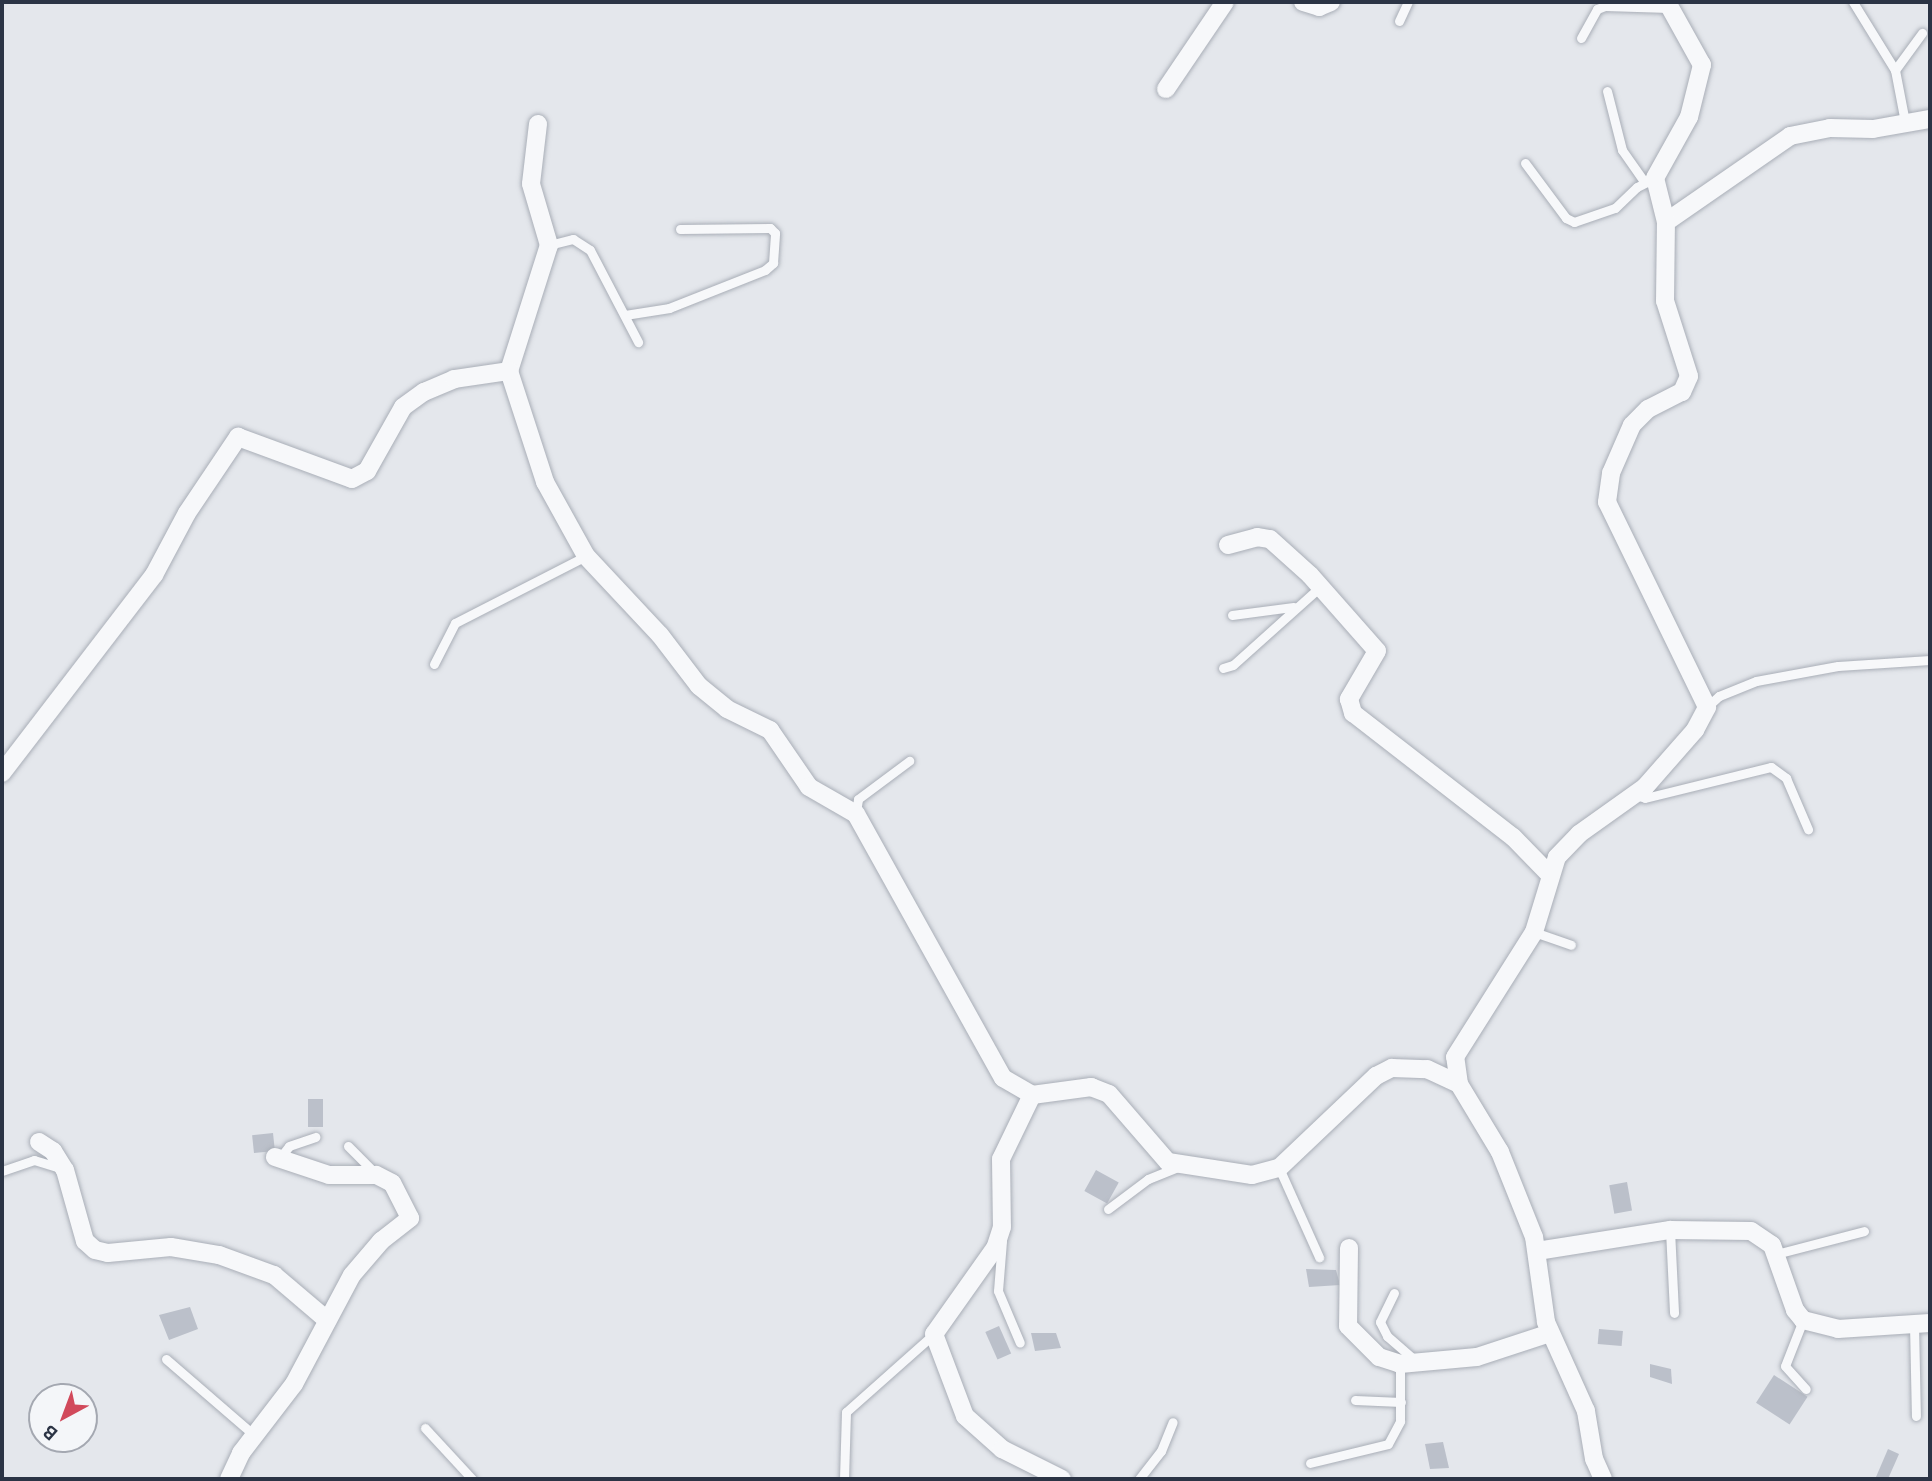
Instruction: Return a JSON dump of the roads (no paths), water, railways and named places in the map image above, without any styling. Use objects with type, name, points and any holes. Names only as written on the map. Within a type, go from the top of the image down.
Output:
[{"type":"street","points":[[1166,89],[1225,2]]},
{"type":"street","points":[[1303,2],[1319,8],[1331,2]]},
{"type":"street","points":[[1602,1479],[1592,1452],[1586,1411],[1550,1333],[1537,1251],[1503,1160],[1459,1084],[1454,1069],[1460,1044],[1534,932],[1549,874],[1573,839],[1636,795],[1695,730],[1707,708],[1607,502],[1611,473],[1632,425],[1648,409],[1688,385],[1665,301],[1666,222],[1649,180],[1689,117],[1700,80],[1696,49],[1669,5]]},
{"type":"street","points":[[1666,222],[1790,136],[1830,128],[1873,129],[1930,119]]},
{"type":"street","points":[[538,124],[531,184],[549,245],[509,371],[533,455],[586,556],[712,698],[770,730],[809,787],[856,814],[1003,1078],[1032,1094],[1091,1087],[1109,1094],[1130,1112],[1158,1155],[1180,1166],[1252,1175],[1279,1168],[1376,1076],[1392,1068],[1427,1069],[1459,1084]]},
{"type":"street","points":[[2,773],[154,575],[187,513],[238,437],[352,479],[367,471],[403,407],[424,392],[454,379],[509,371]]},
{"type":"street","points":[[1228,545],[1257,537],[1270,540],[1321,587],[1377,651],[1349,699],[1353,713],[1513,837],[1549,874]]},
{"type":"street","points":[[1032,1094],[1001,1158],[1002,1227],[986,1266],[934,1334],[965,1416],[1002,1449],[1062,1479]]},
{"type":"street","points":[[38,1142],[53,1151],[65,1170],[85,1241],[94,1250],[108,1253],[171,1247],[219,1255],[274,1275],[327,1320]]},
{"type":"street","points":[[229,1479],[254,1435],[294,1384],[327,1320],[364,1258],[410,1218],[392,1183],[376,1175],[329,1175],[277,1158]]},
{"type":"street","points":[[1537,1251],[1670,1230],[1751,1231],[1763,1236],[1776,1254],[1795,1310],[1803,1320],[1838,1329],[1922,1324]]},
{"type":"street","points":[[1349,1248],[1348,1326],[1379,1357],[1408,1362],[1477,1357],[1550,1333]]},
{"type":"lane","points":[[1399,21],[1408,2]]},
{"type":"lane","points":[[1853,2],[1895,70],[1905,122]]},
{"type":"lane","points":[[1581,38],[1597,9],[1605,6],[1669,5]]},
{"type":"lane","points":[[1895,70],[1922,33]]},
{"type":"lane","points":[[1525,163],[1574,222],[1615,208],[1649,180],[1622,150],[1607,91]]},
{"type":"lane","points":[[625,315],[669,309],[765,270],[773,263],[775,233],[770,228],[680,229]]},
{"type":"lane","points":[[549,245],[573,239],[590,250],[638,342]]},
{"type":"lane","points":[[434,664],[454,623],[586,556]]},
{"type":"lane","points":[[1223,668],[1233,665],[1295,607],[1321,587]]},
{"type":"lane","points":[[1232,615],[1295,607]]},
{"type":"lane","points":[[1707,708],[1719,696],[1756,681],[1839,666],[1930,660]]},
{"type":"lane","points":[[856,814],[858,799],[909,761]]},
{"type":"lane","points":[[1636,795],[1646,798],[1771,767],[1786,778],[1808,829]]},
{"type":"lane","points":[[1534,932],[1571,945]]},
{"type":"lane","points":[[277,1158],[289,1146],[315,1138]]},
{"type":"lane","points":[[348,1146],[376,1175]]},
{"type":"lane","points":[[2,1171],[34,1160],[65,1170]]},
{"type":"lane","points":[[1108,1209],[1147,1179],[1180,1166]]},
{"type":"lane","points":[[1279,1168],[1319,1257]]},
{"type":"lane","points":[[1002,1227],[998,1291],[1020,1343]]},
{"type":"lane","points":[[1670,1230],[1674,1313]]},
{"type":"lane","points":[[1776,1254],[1864,1231]]},
{"type":"lane","points":[[1310,1462],[1388,1444],[1397,1432],[1408,1362],[1387,1336],[1380,1322],[1394,1293]]},
{"type":"lane","points":[[1803,1320],[1784,1366],[1806,1389]]},
{"type":"lane","points":[[1916,1416],[1922,1324]]},
{"type":"lane","points":[[844,1479],[846,1412],[934,1334]]},
{"type":"lane","points":[[166,1359],[254,1435]]},
{"type":"lane","points":[[1355,1400],[1401,1402]]},
{"type":"lane","points":[[1139,1479],[1161,1451],[1173,1422]]},
{"type":"lane","points":[[425,1429],[472,1479]]}]
